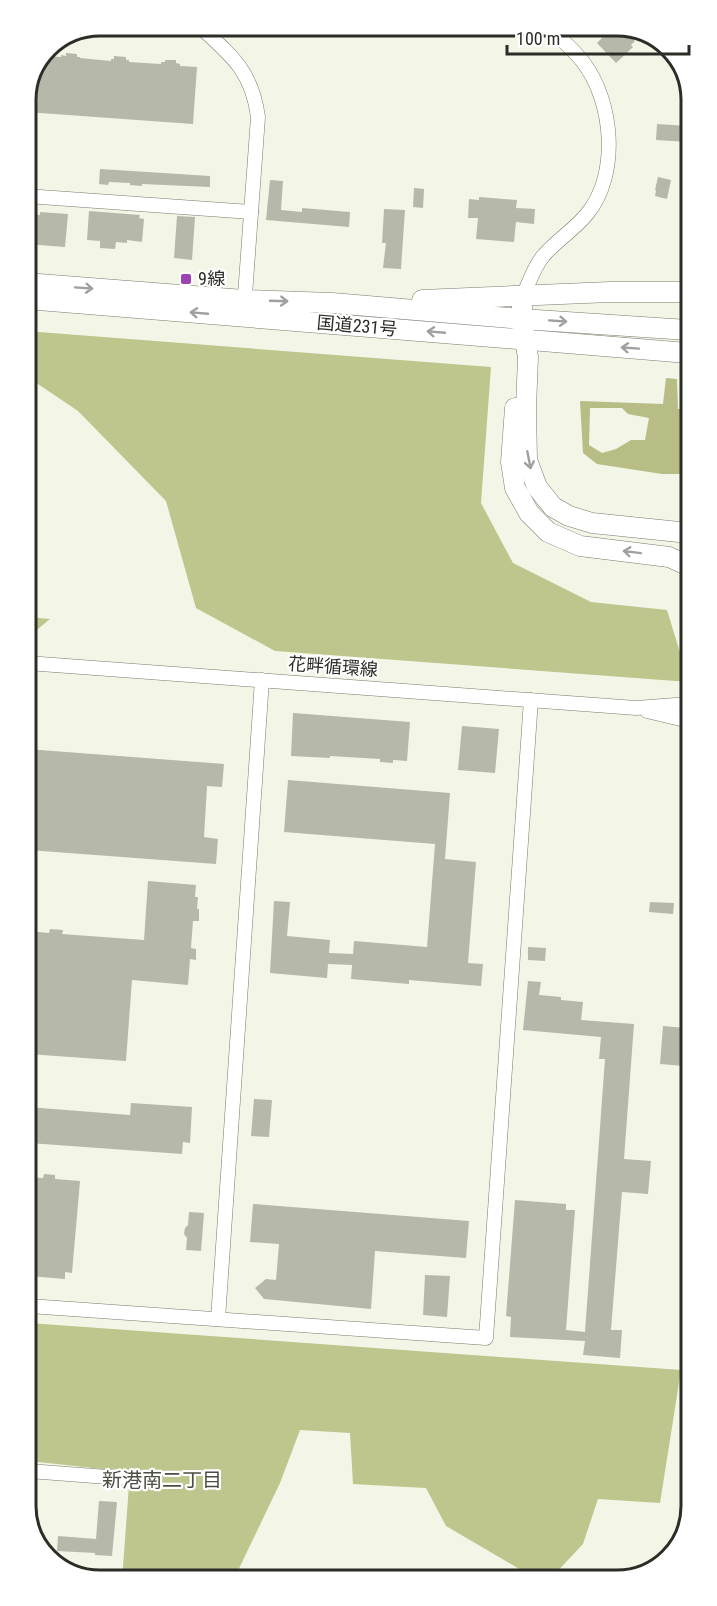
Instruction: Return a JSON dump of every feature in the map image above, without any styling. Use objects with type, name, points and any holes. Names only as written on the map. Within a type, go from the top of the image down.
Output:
[{"type":"highway","name":"国道231号","points":[[36,284],[524,340],[681,352]]},
{"type":"highway","name":"国道231号","points":[[36,299],[244,308],[610,292],[681,292]]},
{"type":"highway","points":[[523,296],[521,319],[528,357],[527,460],[537,487],[553,507],[569,516],[592,523],[681,532]]},
{"type":"highway","name":"国道231号","points":[[332,303],[681,330]]},
{"type":"highway","points":[[524,340],[518,358],[511,462],[515,488],[529,513],[548,532],[580,546],[669,557],[681,562]]},
{"type":"street","points":[[211,36],[232,56],[250,83],[258,117],[244,308]]},
{"type":"street","points":[[523,296],[542,256],[587,214],[598,198],[605,178],[609,153],[605,113],[597,87],[583,62],[557,36]]},
{"type":"street","points":[[36,197],[251,212]]},
{"type":"street","name":"花畔循環線","points":[[36,664],[636,708],[681,705]]},
{"type":"street","points":[[218,1319],[262,680]]},
{"type":"street","points":[[36,1306],[486,1338],[531,700]]},
{"type":"street","name":"花畔循環線","points":[[636,708],[681,719]]},
{"type":"street","points":[[36,1472],[120,1478]]},
{"type":"shaded area","points":[[36,332],[491,367],[481,503],[513,563],[591,602],[667,610],[681,656],[681,681],[275,651],[196,608],[166,501],[78,411],[36,383]]},
{"type":"shaded area","points":[[666,378],[677,379],[678,409],[681,409],[681,474],[662,474],[597,464],[583,453],[580,401],[663,404]],"holes":[[[590,408],[622,408],[628,414],[649,418],[645,440],[631,440],[616,449],[602,453],[589,445]]]},
{"type":"shaded area","points":[[36,618],[50,619],[36,631]]},
{"type":"shaded area","points":[[36,1324],[681,1370],[660,1503],[598,1499],[583,1544],[559,1570],[521,1570],[446,1526],[426,1488],[353,1484],[350,1433],[300,1430],[280,1483],[238,1570],[123,1570],[130,1472],[36,1462]]},
{"type":"building","points":[[601,36],[621,36],[632,38],[635,41],[631,45],[633,47],[616,63],[597,43],[602,38]]},
{"type":"building","points":[[66,53],[77,54],[80,58],[111,61],[114,56],[126,57],[129,62],[161,64],[165,60],[176,60],[180,66],[197,67],[193,124],[36,113],[38,84],[43,72],[53,57],[66,56]]},
{"type":"building","points":[[657,124],[681,126],[681,142],[656,140]]},
{"type":"building","points":[[100,169],[210,176],[210,187],[142,184],[142,186],[109,182],[108,185],[99,184]]},
{"type":"building","points":[[658,177],[671,180],[667,199],[655,196]]},
{"type":"building","points":[[270,180],[283,181],[281,210],[302,212],[302,208],[350,212],[349,227],[266,220]]},
{"type":"building","points":[[414,188],[424,189],[423,208],[413,207]]},
{"type":"building","points":[[479,197],[517,200],[516,208],[535,209],[534,224],[516,222],[514,242],[476,239],[478,218],[468,218],[469,199],[479,200]]},
{"type":"building","points":[[384,209],[405,210],[401,269],[383,268],[386,243],[382,243]]},
{"type":"building","points":[[89,211],[140,215],[139,218],[144,219],[142,242],[127,240],[127,243],[116,242],[115,249],[100,248],[100,241],[87,240]]},
{"type":"building","points":[[40,212],[68,214],[65,247],[36,245],[36,215],[40,215]]},
{"type":"building","points":[[177,216],[195,217],[192,260],[174,258]]},
{"type":"building","points":[[293,713],[410,722],[407,761],[393,760],[393,763],[380,762],[380,759],[291,756]]},
{"type":"building","points":[[462,726],[499,729],[495,773],[458,770]]},
{"type":"building","points":[[36,750],[224,764],[222,787],[207,786],[204,837],[218,839],[216,864],[36,851]]},
{"type":"building","points":[[288,780],[450,793],[445,859],[476,862],[468,963],[483,964],[481,986],[409,980],[409,984],[351,979],[352,965],[328,964],[327,978],[270,973],[274,901],[290,902],[287,936],[330,940],[329,953],[353,954],[354,941],[427,947],[435,844],[284,832]]},
{"type":"building","points":[[148,881],[196,885],[195,897],[198,897],[199,921],[193,921],[191,948],[196,949],[196,960],[190,959],[188,985],[132,980],[126,1061],[36,1055],[36,932],[49,933],[50,929],[63,930],[62,934],[144,940]]},
{"type":"building","points":[[650,902],[674,903],[673,914],[649,912]]},
{"type":"building","points":[[528,947],[546,948],[545,961],[528,960]]},
{"type":"building","points":[[528,981],[541,982],[539,995],[583,1002],[581,1020],[634,1024],[624,1159],[651,1161],[648,1194],[622,1192],[611,1330],[622,1330],[620,1358],[583,1355],[585,1341],[510,1337],[511,1317],[506,1316],[515,1200],[566,1204],[566,1210],[575,1210],[566,1330],[585,1332],[605,1059],[599,1059],[601,1037],[523,1030]]},
{"type":"building","points":[[663,1026],[681,1028],[681,1066],[660,1064]]},
{"type":"building","points":[[254,1099],[272,1100],[269,1137],[251,1136]]},
{"type":"building","points":[[131,1103],[192,1107],[190,1143],[183,1142],[182,1154],[36,1144],[36,1108],[130,1115]]},
{"type":"building","points":[[44,1174],[55,1175],[55,1179],[80,1181],[72,1273],[65,1272],[65,1279],[36,1277],[36,1178],[43,1178]]},
{"type":"building","points":[[253,1204],[469,1221],[466,1258],[375,1251],[371,1309],[264,1299],[255,1288],[266,1279],[276,1280],[279,1244],[250,1242]]},
{"type":"building","points":[[189,1212],[204,1213],[201,1251],[186,1250],[187,1238],[184,1234],[188,1225]]},
{"type":"building","points":[[425,1275],[450,1276],[447,1317],[423,1315]]},
{"type":"building","points":[[99,1501],[117,1502],[112,1556],[57,1551],[58,1536],[96,1539]]},
{"type":"place","name":"9線","points":[[186,279]]},
{"type":"district","name":"新港南二丁目","points":[[162,1480]]}]
